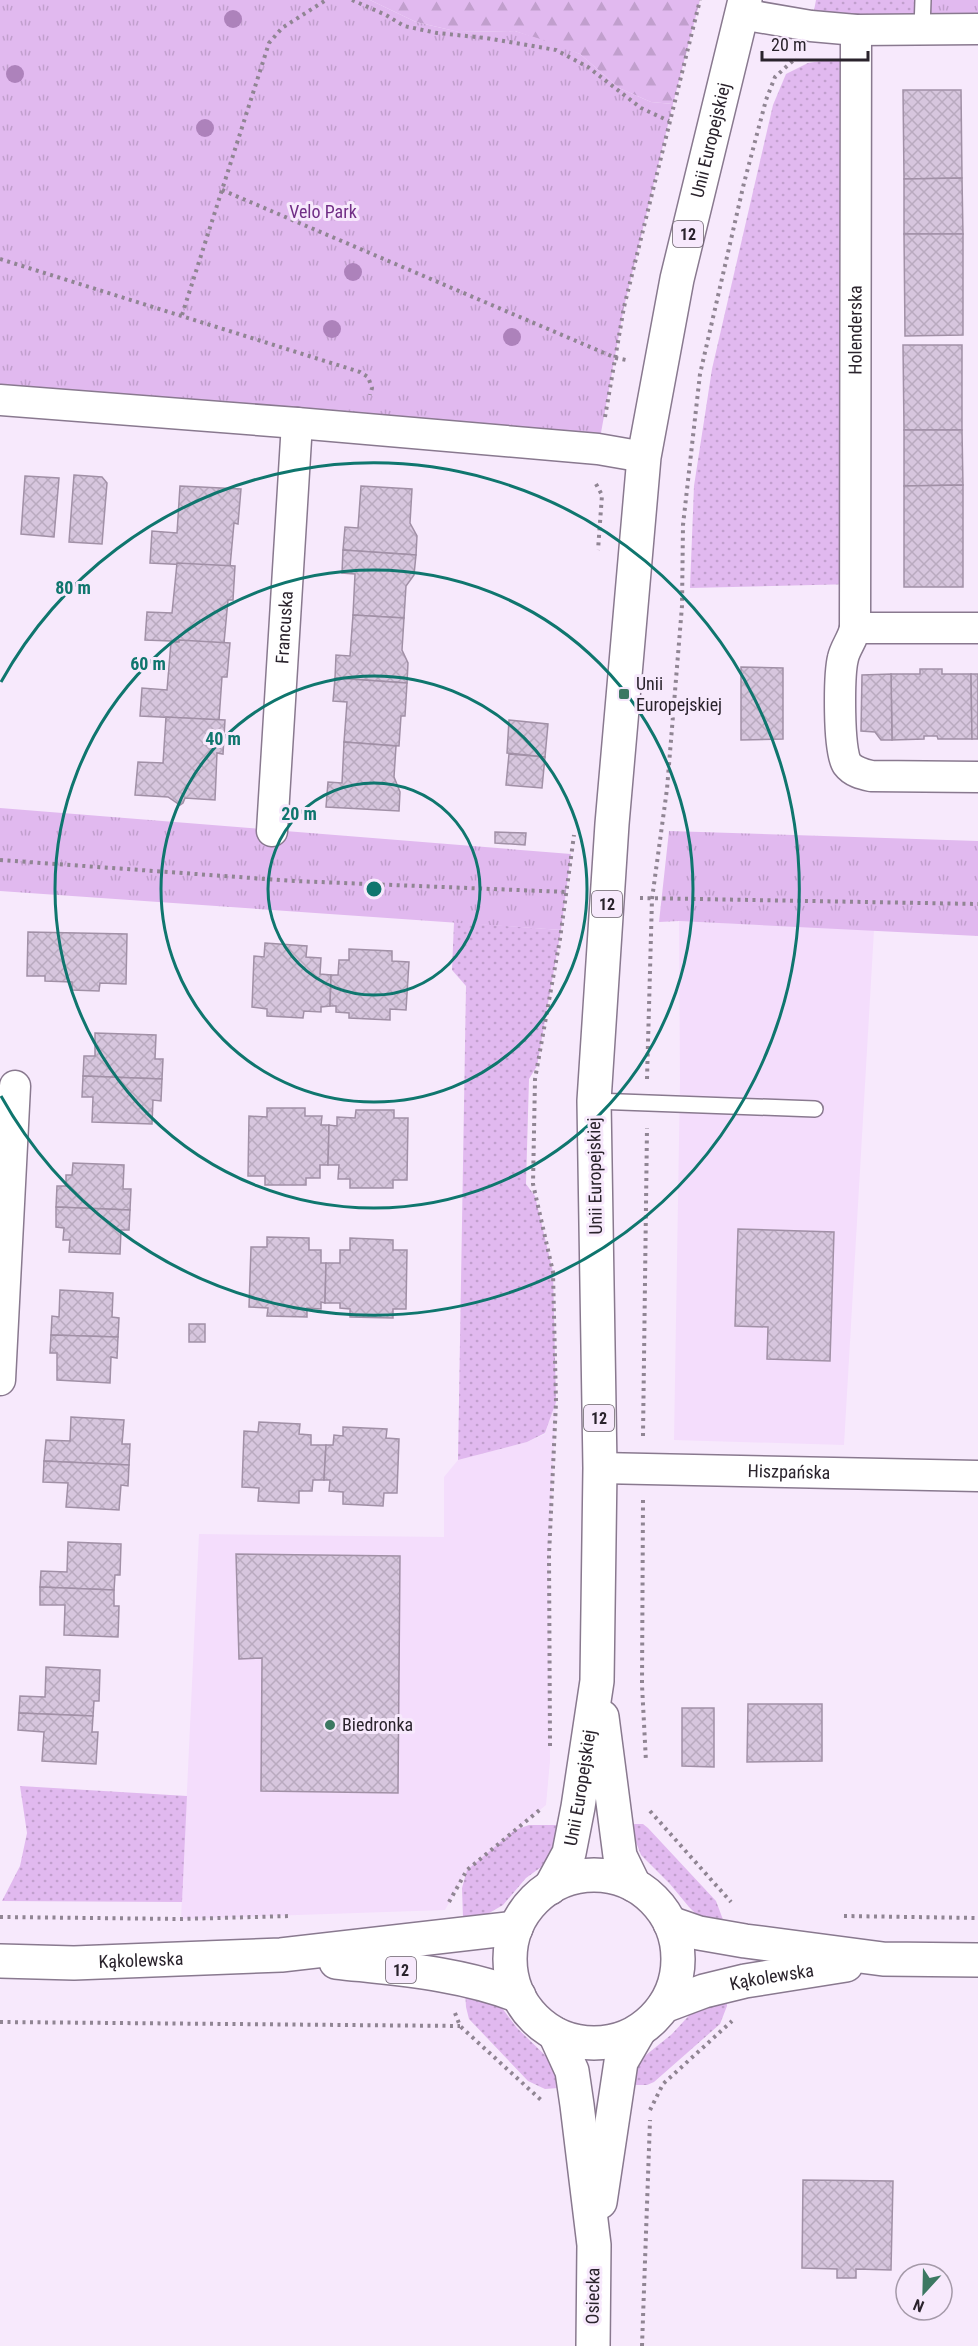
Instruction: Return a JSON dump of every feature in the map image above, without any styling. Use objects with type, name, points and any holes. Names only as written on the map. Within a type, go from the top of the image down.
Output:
[{"type":"main road","name":"Unii Europejskiej","points":[[550,1888],[569,1853],[597,1681],[600,1468],[594,1101],[608,895],[644,456],[677,279],[743,7]]},
{"type":"main road","name":"Unii Europejskiej","points":[[597,1681],[620,1856],[634,1885]]},
{"type":"main road","name":"12","points":[[582,1876],[617,1878],[634,1885],[660,1908],[670,1923],[676,1939],[677,1974],[672,1991],[653,2020],[639,2031],[623,2038],[588,2043],[555,2034],[540,2024],[519,1996],[513,1980],[510,1962],[511,1945],[524,1912],[550,1888],[566,1880],[582,1876]]},
{"type":"main road","name":"Kąkolewska","points":[[670,1923],[699,1933],[745,1941],[883,1959],[978,1960]]},
{"type":"main road","name":"12","points":[[280,1955],[516,1928]]},
{"type":"main road","name":"12","points":[[280,1955],[450,1976],[491,1985],[519,1996]]},
{"type":"main road","name":"Kąkolewska","points":[[0,1961],[74,1963],[280,1955]]},
{"type":"main road","name":"Kąkolewska","points":[[664,2006],[704,1991],[745,1981],[883,1959]]},
{"type":"main road","points":[[594,2245],[621,2062],[639,2031]]},
{"type":"main road","points":[[555,2034],[572,2071],[594,2245]]},
{"type":"main road","name":"Osiecka","points":[[593,2346],[594,2245]]},
{"type":"street","points":[[743,7],[811,26],[856,30],[922,14],[978,29]]},
{"type":"street","name":"Holenderska","points":[[856,30],[855,628],[842,662],[841,743],[843,756],[848,766],[858,773],[871,776],[978,777]]},
{"type":"street","points":[[0,400],[366,429],[644,456]]},
{"type":"street","name":"Francuska","points":[[272,831],[297,423]]},
{"type":"street","points":[[855,628],[978,628]]},
{"type":"street","points":[[0,1380],[15,1086]]},
{"type":"street","name":"Hiszpańska","points":[[600,1468],[978,1476]]},
{"type":"lane","points":[[594,1101],[814,1109]]},
{"type":"path","points":[[182,315],[269,43],[282,28],[326,0]]},
{"type":"path","points":[[352,0],[404,26],[555,50],[588,67],[641,108],[669,121]]},
{"type":"path","points":[[598,554],[602,495],[594,478],[624,307],[700,0]]},
{"type":"path","points":[[651,936],[652,899],[667,789],[682,606],[683,525],[700,374],[766,100],[775,78],[789,63],[806,52],[811,26]]},
{"type":"path","points":[[222,190],[616,358]]},
{"type":"path","points":[[0,259],[335,364],[368,377],[372,388],[366,429]]},
{"type":"path","points":[[550,1749],[549,1555],[556,1402],[553,1272],[533,1184],[537,1066],[560,939],[574,831]]},
{"type":"path","points":[[0,860],[294,881],[566,892],[652,899],[978,904]]},
{"type":"path","points":[[447,1937],[445,1910],[467,1870],[546,1805]]},
{"type":"path","points":[[0,1917],[181,1919],[301,1916]]},
{"type":"path","points":[[842,1916],[978,1918]]},
{"type":"path","points":[[450,1976],[451,2005],[460,2026],[548,2106],[577,2105]]},
{"type":"path","points":[[0,2022],[460,2026]]},
{"type":"path","points":[[614,2105],[651,2110],[642,2346]]},
{"type":"shaded area","points":[[679,921],[874,930],[844,1445],[674,1440],[680,1081]]},
{"type":"shaded area","points":[[556,1402],[549,1555],[550,1761],[546,1805],[467,1870],[445,1910],[181,1919],[199,1534],[444,1537],[444,1477],[458,1460],[527,1442],[545,1434]]},
{"type":"green space","name":"Velo Park","points":[[0,0],[370,0],[416,22],[459,32],[515,31],[553,43],[580,54],[619,88],[651,102],[673,104],[624,307],[598,449],[0,400]]},
{"type":"green space","points":[[370,0],[700,0],[673,104],[651,102],[619,88],[580,54],[515,31],[459,32],[416,22]]},
{"type":"green space","points":[[816,0],[923,0],[922,29],[811,26]]},
{"type":"green space","points":[[923,0],[978,0],[978,30],[922,29]]},
{"type":"green space","points":[[834,59],[856,59],[855,584],[690,588],[694,486],[712,369],[773,105],[786,74],[808,63]]},
{"type":"green space","points":[[0,808],[571,854],[561,930],[0,891]]},
{"type":"green space","points":[[669,831],[978,841],[978,936],[679,921],[659,922]]},
{"type":"green space","points":[[454,922],[561,930],[537,1066],[529,1079],[526,1184],[535,1196],[553,1272],[556,1402],[545,1433],[527,1442],[458,1460],[466,986],[452,970]]},
{"type":"green space","points":[[20,1786],[187,1796],[182,1902],[2,1901],[20,1866],[27,1833]]},
{"type":"green space","points":[[629,1824],[643,1824],[648,1828],[716,1901],[725,1925],[697,1915],[689,1907],[641,1855]]},
{"type":"green space","points":[[529,1825],[566,1825],[544,1865],[526,1878],[503,1905],[484,1916],[463,1918],[462,1888],[467,1870],[515,1830]]},
{"type":"green space","points":[[465,1989],[502,2008],[517,2028],[549,2059],[557,2078],[558,2088],[545,2089],[528,2081],[469,2019]]},
{"type":"green space","points":[[727,1995],[727,2006],[720,2024],[654,2082],[647,2085],[629,2085],[638,2065],[646,2055],[672,2034],[695,2009]]},
{"type":"building","points":[[903,90],[961,90],[962,178],[904,179]]},
{"type":"building","points":[[962,178],[963,234],[904,234],[904,179]]},
{"type":"building","points":[[904,234],[963,234],[963,335],[905,336]]},
{"type":"building","points":[[903,345],[962,345],[962,430],[904,430]]},
{"type":"building","points":[[904,430],[962,430],[963,485],[904,486]]},
{"type":"building","points":[[74,475],[102,477],[107,483],[102,544],[69,542]]},
{"type":"building","points":[[25,476],[59,478],[54,537],[21,534]]},
{"type":"building","points":[[963,485],[963,587],[904,587],[904,486]]},
{"type":"building","points":[[180,486],[241,489],[238,524],[234,523],[230,567],[150,563],[152,531],[177,533]]},
{"type":"building","points":[[361,486],[412,489],[410,523],[417,536],[416,555],[343,550],[345,527],[358,528]]},
{"type":"building","points":[[343,550],[416,555],[414,575],[406,586],[404,618],[353,615],[355,574],[342,573]]},
{"type":"building","points":[[177,563],[235,566],[233,600],[228,600],[224,643],[145,640],[147,612],[172,613]]},
{"type":"building","points":[[353,615],[404,618],[402,650],[408,663],[407,683],[335,678],[336,655],[350,656]]},
{"type":"building","points":[[179,640],[230,643],[227,677],[222,677],[219,720],[140,716],[142,688],[167,690],[171,642],[179,642]]},
{"type":"building","points":[[741,667],[783,668],[783,739],[741,740]]},
{"type":"building","points":[[920,669],[942,669],[942,674],[971,674],[972,739],[938,739],[937,736],[924,736],[924,739],[892,740],[891,674],[920,674]]},
{"type":"building","points":[[891,674],[892,740],[881,740],[875,732],[861,731],[862,675]]},
{"type":"building","points":[[971,674],[978,674],[978,739],[972,739]]},
{"type":"building","points":[[335,678],[407,683],[405,716],[401,716],[399,746],[344,742],[347,702],[333,701]]},
{"type":"building","points":[[166,717],[225,720],[223,754],[217,753],[215,800],[185,798],[180,805],[168,797],[135,795],[138,762],[163,763]]},
{"type":"building","points":[[509,720],[548,724],[545,757],[507,753]]},
{"type":"building","points":[[344,742],[396,746],[394,777],[400,792],[399,811],[326,807],[328,782],[342,783]]},
{"type":"building","points":[[509,754],[545,757],[542,788],[506,785]]},
{"type":"building","points":[[495,832],[526,833],[525,845],[495,843]]},
{"type":"building","points":[[28,932],[127,934],[126,984],[100,983],[99,991],[72,990],[72,982],[45,981],[45,976],[27,976]]},
{"type":"building","points":[[265,943],[307,946],[306,957],[321,958],[320,974],[331,975],[330,1006],[321,1007],[321,1012],[304,1011],[303,1018],[267,1016],[267,1009],[252,1007],[254,956],[264,957]]},
{"type":"building","points":[[349,949],[392,951],[392,961],[409,962],[406,1010],[390,1009],[390,1020],[349,1018],[349,1013],[336,1012],[336,1006],[330,1006],[331,975],[338,975],[339,960],[349,960]]},
{"type":"building","points":[[95,1033],[156,1035],[155,1059],[163,1059],[162,1079],[83,1076],[84,1056],[95,1056]]},
{"type":"building","points":[[83,1076],[162,1079],[161,1101],[153,1100],[152,1124],[92,1122],[93,1097],[82,1097]]},
{"type":"building","points":[[267,1108],[305,1108],[305,1116],[322,1116],[321,1125],[329,1125],[328,1165],[320,1165],[320,1178],[306,1178],[306,1185],[265,1185],[265,1176],[248,1176],[249,1116],[267,1117]]},
{"type":"building","points":[[356,1110],[394,1110],[394,1118],[408,1118],[407,1180],[393,1180],[393,1188],[350,1188],[350,1179],[338,1179],[339,1165],[328,1165],[329,1125],[337,1126],[337,1117],[355,1118]]},
{"type":"building","points":[[73,1163],[124,1165],[123,1189],[131,1189],[130,1210],[56,1207],[57,1186],[66,1186],[66,1175],[72,1175]]},
{"type":"building","points":[[56,1207],[130,1210],[129,1230],[121,1230],[120,1254],[69,1252],[70,1240],[63,1240],[64,1228],[56,1227]]},
{"type":"building","points":[[738,1229],[834,1232],[830,1361],[767,1359],[768,1327],[735,1326]]},
{"type":"building","points":[[267,1237],[309,1238],[309,1250],[321,1250],[321,1263],[326,1263],[325,1303],[321,1302],[321,1309],[307,1308],[307,1317],[267,1316],[268,1308],[249,1307],[251,1247],[267,1247]]},
{"type":"building","points":[[350,1238],[393,1240],[393,1250],[407,1250],[406,1309],[393,1309],[393,1318],[350,1317],[350,1309],[340,1308],[340,1303],[325,1303],[326,1263],[340,1263],[340,1250],[350,1250]]},
{"type":"building","points":[[60,1290],[113,1293],[112,1317],[119,1318],[118,1337],[51,1335],[52,1316],[59,1317]]},
{"type":"building","points":[[189,1324],[205,1324],[205,1342],[189,1342]]},
{"type":"building","points":[[51,1335],[118,1337],[117,1358],[111,1357],[110,1383],[57,1380],[57,1353],[50,1353]]},
{"type":"building","points":[[71,1417],[124,1420],[122,1444],[130,1444],[129,1465],[44,1461],[46,1440],[70,1441]]},
{"type":"building","points":[[259,1422],[300,1424],[299,1434],[311,1435],[311,1445],[326,1445],[324,1480],[313,1480],[312,1491],[299,1491],[299,1503],[258,1501],[259,1488],[242,1487],[244,1431],[258,1432]]},
{"type":"building","points":[[343,1427],[387,1429],[386,1438],[399,1439],[397,1493],[384,1493],[383,1506],[343,1504],[343,1492],[329,1491],[330,1480],[324,1480],[326,1445],[333,1445],[334,1435],[343,1436]]},
{"type":"building","points":[[44,1461],[129,1465],[128,1486],[121,1485],[119,1510],[66,1507],[68,1483],[43,1482]]},
{"type":"building","points":[[68,1542],[121,1544],[120,1575],[115,1575],[114,1590],[40,1587],[41,1571],[67,1572]]},
{"type":"building","name":"Biedronka","points":[[236,1554],[400,1556],[398,1793],[261,1791],[262,1658],[239,1659]]},
{"type":"building","points":[[40,1587],[114,1590],[114,1606],[119,1606],[118,1637],[64,1635],[65,1605],[40,1605]]},
{"type":"building","points":[[46,1667],[100,1670],[99,1701],[94,1701],[93,1716],[19,1713],[20,1696],[45,1697]]},
{"type":"building","points":[[748,1704],[822,1704],[822,1761],[747,1762]]},
{"type":"building","points":[[682,1708],[714,1708],[714,1767],[682,1766]]},
{"type":"building","points":[[19,1713],[93,1716],[92,1732],[98,1732],[96,1764],[42,1761],[44,1732],[18,1730]]},
{"type":"building","points":[[803,2180],[893,2181],[891,2270],[856,2269],[856,2278],[837,2278],[837,2269],[802,2268]]},
{"type":"place","name":"Unii Europejskiej","points":[[624,694]]},
{"type":"place","name":"Biedronka","points":[[330,1725]]}]
